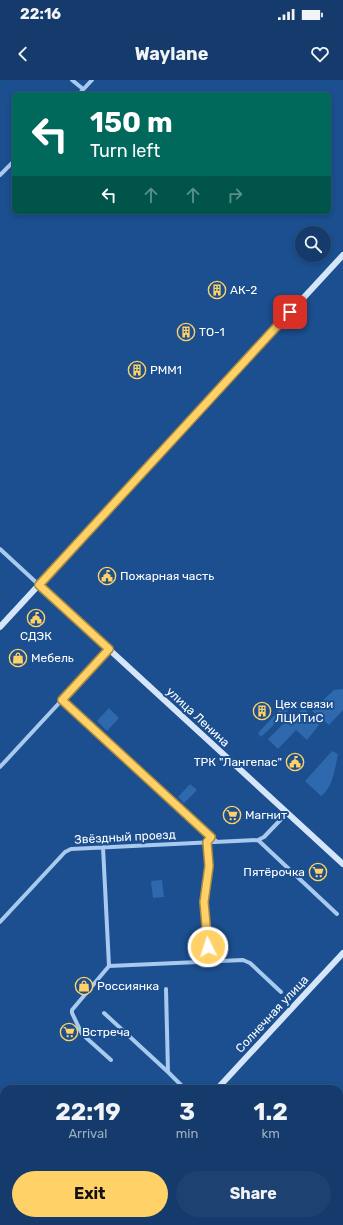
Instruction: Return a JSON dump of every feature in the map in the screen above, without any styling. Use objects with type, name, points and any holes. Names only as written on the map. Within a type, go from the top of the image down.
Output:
[{"type":"street","points":[[72,80],[83,89]]},
{"type":"street","points":[[81,92],[92,80]]},
{"type":"street","points":[[0,175],[12,163]]},
{"type":"street","points":[[0,627],[343,255]]},
{"type":"street","points":[[0,549],[39,585]]},
{"type":"street","name":"улица Ленина","points":[[39,585],[343,864]]},
{"type":"street","points":[[0,767],[109,649]]},
{"type":"street","points":[[62,700],[217,842]]},
{"type":"street","points":[[287,813],[264,837],[258,840],[337,914]]},
{"type":"street","points":[[208,962],[204,902],[209,866],[207,842],[211,837]]},
{"type":"street","name":"Звёздный проезд","points":[[0,922],[65,852],[70,849],[258,840]]},
{"type":"street","points":[[103,847],[109,966],[72,1010],[72,1013],[82,1034],[111,1060]]},
{"type":"street","name":"Солнечная улица","points":[[221,1085],[343,953]]},
{"type":"street","points":[[109,966],[247,961],[281,992]]},
{"type":"street","points":[[166,989],[168,1072]]},
{"type":"street","points":[[104,1013],[182,1085]]},
{"type":"shaded area","points":[[343,689],[343,710],[329,725],[312,711],[334,690]]},
{"type":"shaded area","points":[[283,706],[288,711],[261,737],[258,733]]},
{"type":"shaded area","points":[[109,708],[119,718],[107,731],[97,721]]},
{"type":"shaded area","points":[[305,709],[319,725],[307,740],[296,730],[278,749],[268,739],[291,716],[299,723],[305,716],[299,711]]},
{"type":"shaded area","points":[[332,751],[338,754],[334,771],[331,783],[321,796],[305,781]]},
{"type":"shaded area","points":[[190,784],[197,790],[184,803],[178,797]]},
{"type":"shaded area","points":[[162,880],[164,897],[153,898],[151,881]]},
{"type":"place","name":"АК-2","points":[[217,290]]},
{"type":"place","name":"ТО-1","points":[[186,332]]},
{"type":"place","name":"РММ1","points":[[137,370]]},
{"type":"place","name":"Пожарная часть","points":[[107,576]]},
{"type":"place","name":"СДЭК","points":[[36,618]]},
{"type":"place","name":"Мебель","points":[[18,658]]},
{"type":"place","name":"Цех связи ЛЦИТиС","points":[[262,711]]},
{"type":"place","name":"ТРК \"Лангепас\"","points":[[295,762]]},
{"type":"place","name":"Магнит","points":[[232,815]]},
{"type":"place","name":"Пятёрочка","points":[[318,872]]},
{"type":"place","name":"Россиянка","points":[[84,986]]},
{"type":"place","name":"Встреча","points":[[69,1032]]},
{"type":"route","points":[[208,947],[204,902],[209,866],[207,842],[211,837],[62,700],[109,649],[39,585],[290,312]]}]
